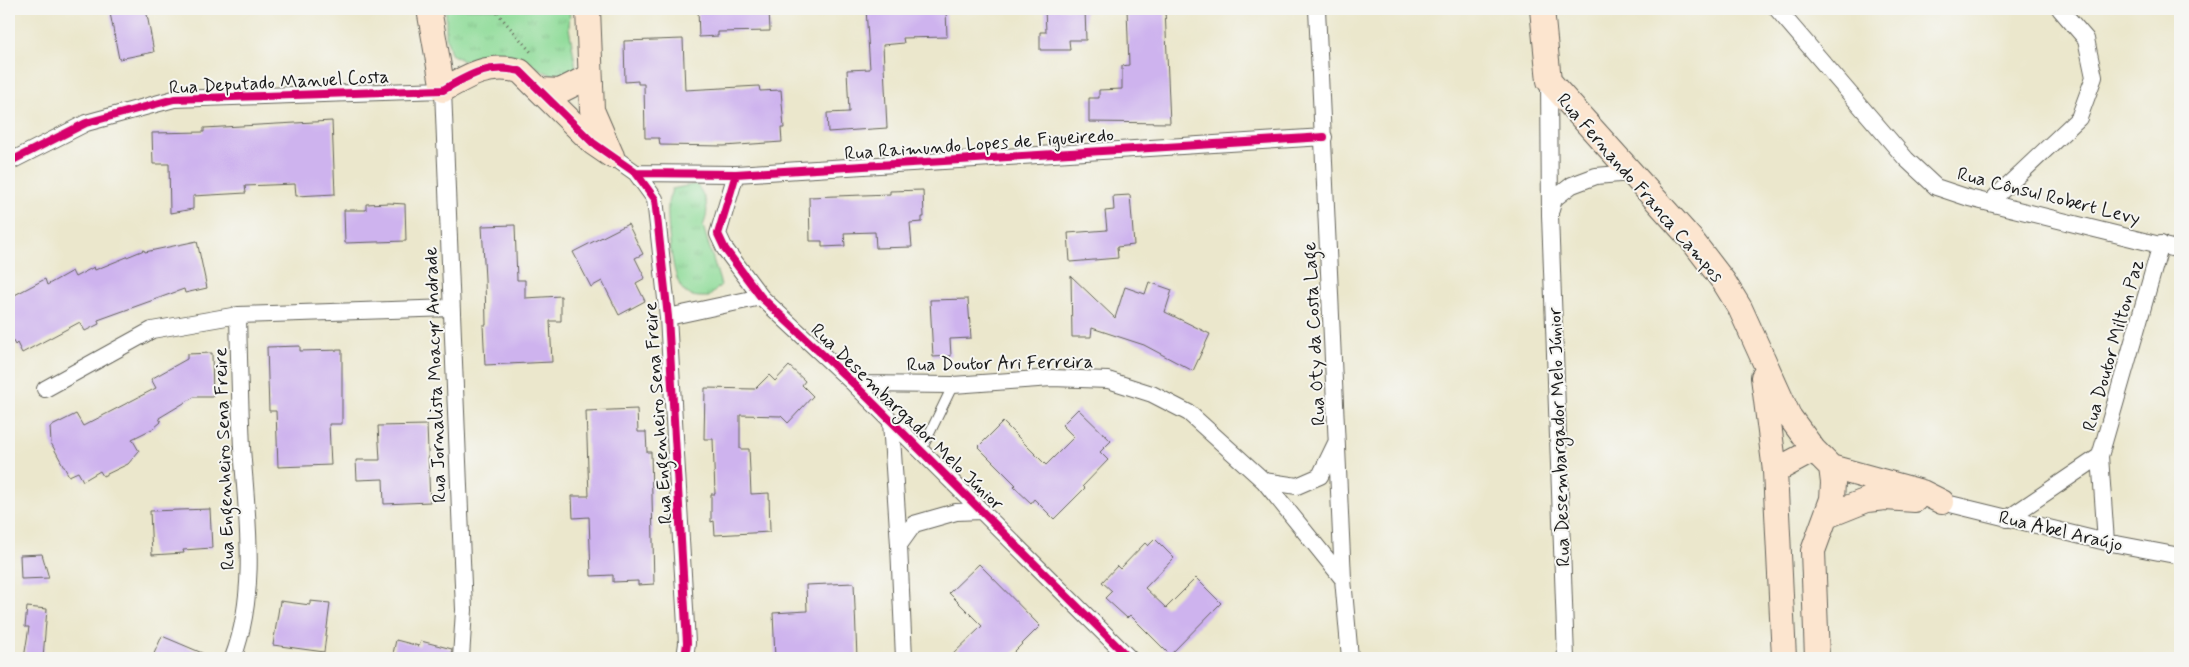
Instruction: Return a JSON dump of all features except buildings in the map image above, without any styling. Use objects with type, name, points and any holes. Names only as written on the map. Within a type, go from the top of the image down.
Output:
[{"type":"street","points":[[429,9],[443,90],[469,75],[489,69],[505,67],[520,71],[542,90],[593,143],[636,173]]},
{"type":"street","points":[[588,9],[592,110],[612,156]]},
{"type":"street","name":"Rua Oty da Costa Lage","points":[[1317,9],[1343,579],[1350,658]]},
{"type":"street","name":"Rua Desembargador Melo Júnior","points":[[1542,9],[1549,81],[1550,215],[1566,658]]},
{"type":"street","name":"Rua Cônsul Robert Levy","points":[[1777,9],[1906,160],[1936,187],[1989,203],[2180,250]]},
{"type":"street","points":[[1989,203],[2078,118],[2085,102],[2094,77],[2086,39],[2060,9]]},
{"type":"street","points":[[436,58],[469,75]]},
{"type":"street","points":[[542,90],[560,91],[590,76]]},
{"type":"street","name":"Rua Fernando Franca Campos","points":[[1549,81],[1691,239],[1724,282],[1740,308],[1789,416],[1814,450],[1831,466]]},
{"type":"street","name":"Rua Deputado Manuel Costa","points":[[9,162],[86,124],[174,99],[443,90]]},
{"type":"street","name":"Rua Jornalista Moacyr Andrade","points":[[443,90],[464,610],[461,658]]},
{"type":"street","name":"Rua Raimundo Lopes de Figueiredo","points":[[636,173],[736,174],[1324,137]]},
{"type":"street","name":"Rua Engenheiro Sena Freire","points":[[636,173],[655,198],[668,317],[687,643],[685,658]]},
{"type":"street","name":"Rua Desembargador Melo Júnior","points":[[1550,215],[1554,199],[1572,184],[1596,176],[1631,173]]},
{"type":"street","name":"Rua Desembargador Melo Júnior","points":[[736,174],[718,234],[725,249],[761,298],[854,384],[1129,658]]},
{"type":"street","name":"Rua Doutor Milton Paz","points":[[2106,542],[2100,456],[2161,244]]},
{"type":"street","points":[[668,317],[761,298]]},
{"type":"street","points":[[45,389],[152,330],[238,315],[451,308]]},
{"type":"street","name":"Rua Engenheiro Sena Freire","points":[[233,658],[241,637],[250,566],[241,429],[238,315]]},
{"type":"street","name":"Rua Fernando Franca Campos","points":[[1759,348],[1775,471],[1784,658]]},
{"type":"street","name":"Rua Doutor Ari Ferreira","points":[[854,384],[953,384],[1052,378],[1108,380],[1152,394],[1189,413],[1264,481],[1343,579]]},
{"type":"street","points":[[891,422],[904,658]]},
{"type":"street","points":[[1264,481],[1296,486],[1320,476],[1338,440]]},
{"type":"street","points":[[1775,471],[1814,450]]},
{"type":"street","name":"Rua Doutor Milton Paz","points":[[2007,519],[2100,456]]},
{"type":"street","points":[[1817,658],[1813,551],[1821,524],[1827,516],[1833,492],[1831,466]]},
{"type":"street","name":"Rua Abel Araújo","points":[[1831,466],[1922,492],[1942,502]]},
{"type":"street","name":"Rua Abel Araújo","points":[[1827,516],[1867,500],[1885,498],[1942,502],[2106,542],[2180,556]]},
{"type":"street","points":[[899,545],[914,524],[956,512],[982,512]]},
{"type":"lane","points":[[921,451],[953,384]]},
{"type":"green space","points":[[446,9],[570,9],[569,28],[576,68],[571,75],[552,75],[526,60],[503,53],[463,61],[451,54],[446,36]]},
{"type":"green space","points":[[696,184],[705,199],[707,209],[703,226],[721,285],[709,297],[690,295],[680,285],[673,263],[669,236],[668,200],[672,189]]},
{"type":"cycle path","points":[[9,162],[86,123],[174,99],[443,90],[480,72],[499,68],[520,71],[593,143],[636,173],[655,199],[668,317],[687,643],[685,658]]},
{"type":"cycle path","points":[[636,173],[736,174],[1324,137]]},
{"type":"cycle path","points":[[736,174],[718,234],[725,249],[761,297],[854,384],[1129,658]]}]
